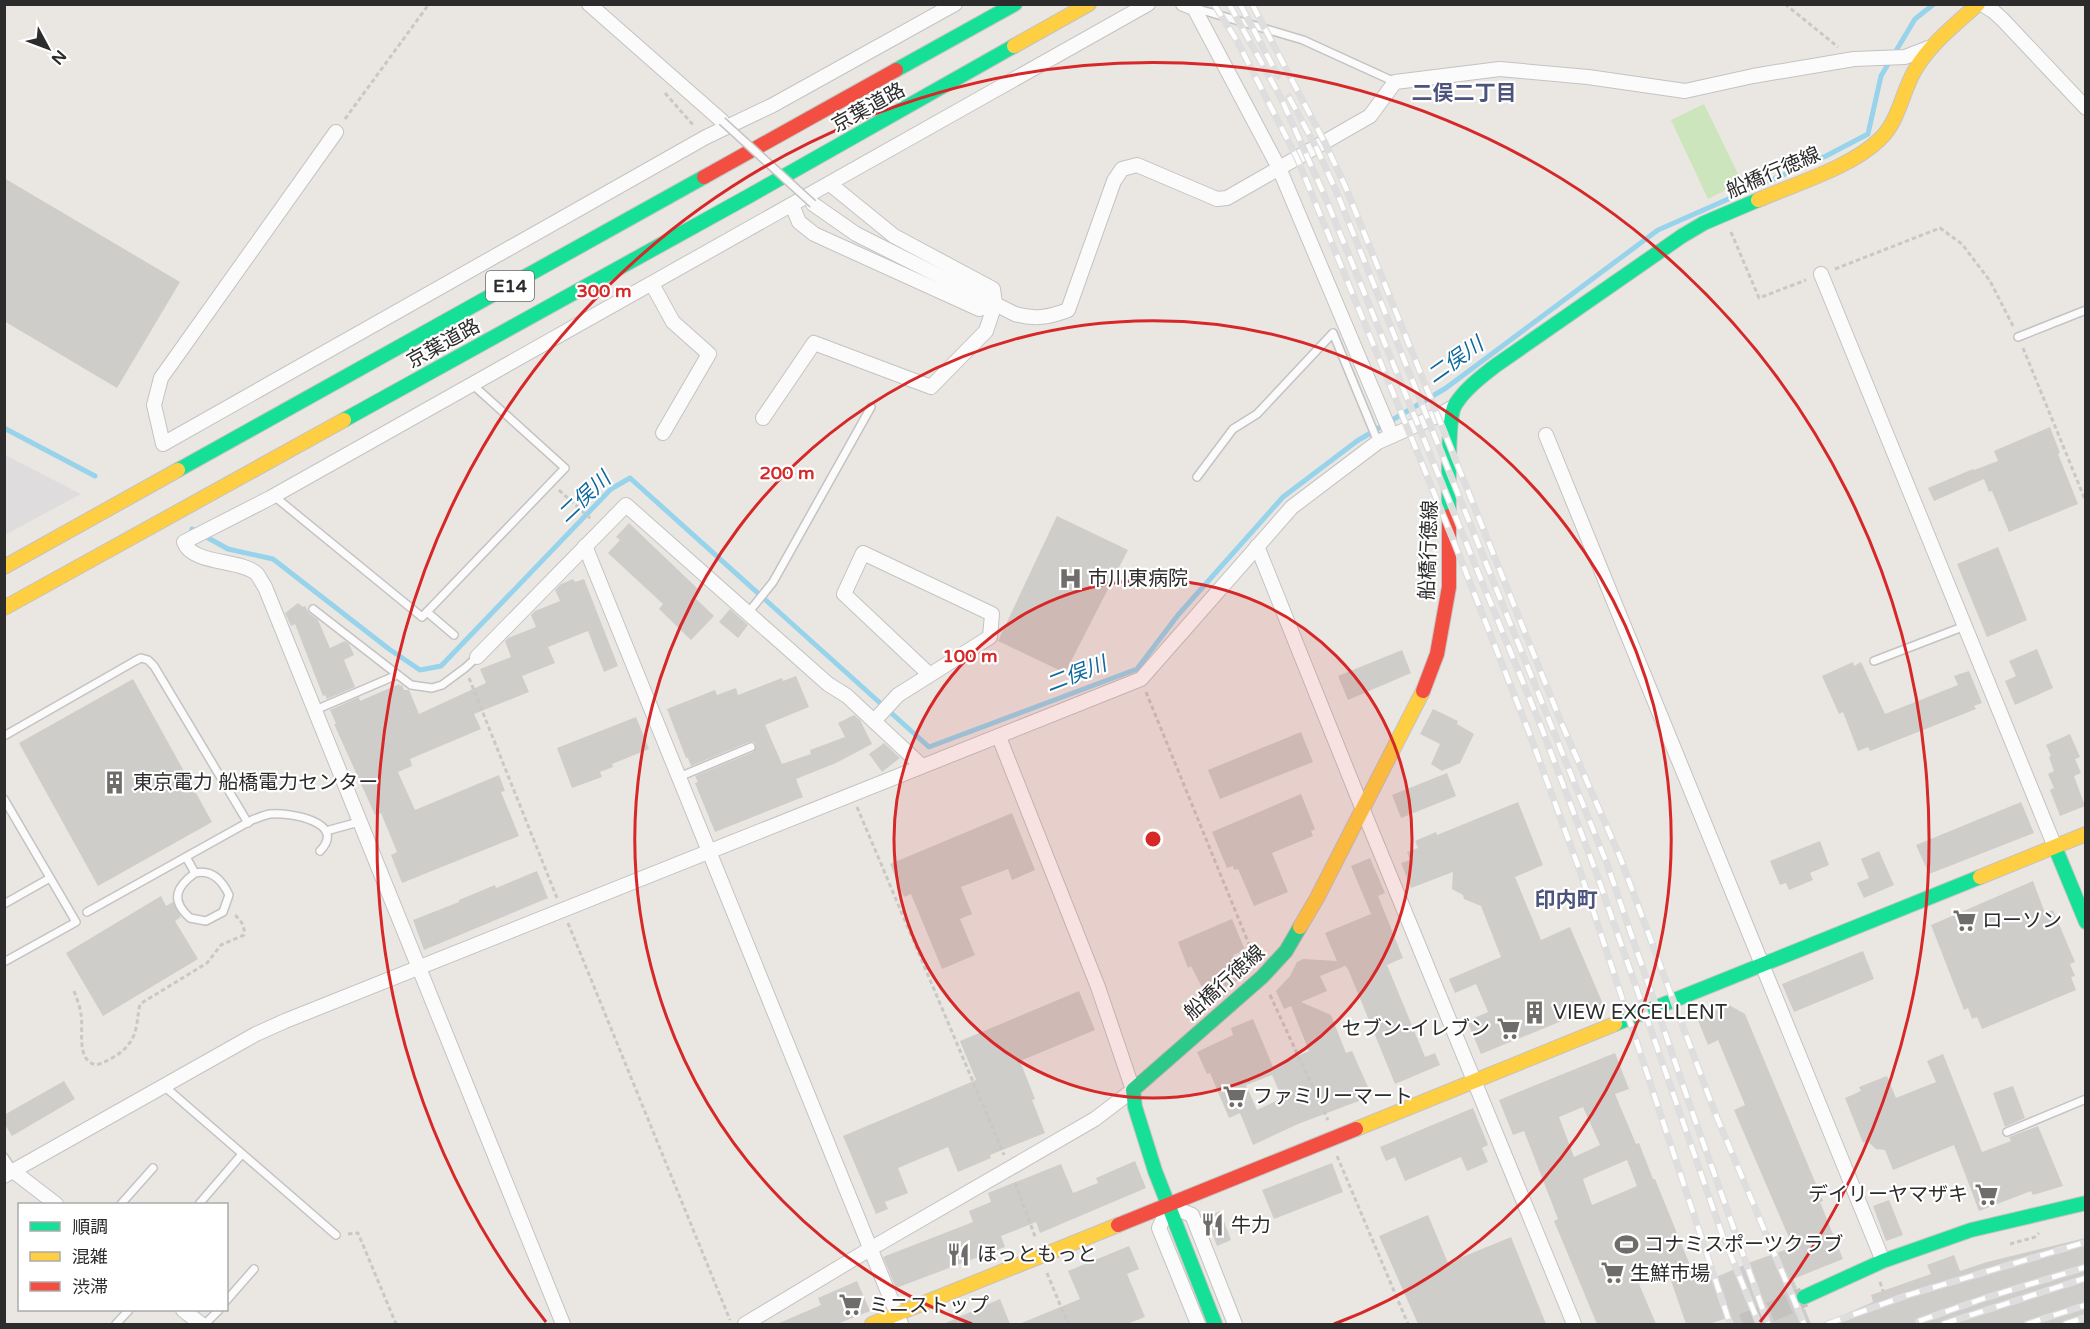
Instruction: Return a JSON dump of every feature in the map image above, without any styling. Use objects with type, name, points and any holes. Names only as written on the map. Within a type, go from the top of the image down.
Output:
[{"type":"main road","name":"京葉道路","points":[[4,567],[1015,4]]},
{"type":"main road","name":"京葉道路","points":[[4,608],[749,196],[1089,4]]},
{"type":"main road","name":"船橋行徳線","points":[[1134,1090],[1262,977],[1295,938],[1422,693],[1437,654],[1449,587],[1449,455],[1453,407],[1471,385],[1495,366],[1682,236],[1704,223],[1850,161],[1869,150],[1891,125],[1908,82],[1933,46],[1980,4]]},
{"type":"main road","points":[[872,1324],[899,1320],[1169,1206],[2085,834]]},
{"type":"main road","points":[[2055,847],[2085,922]]},
{"type":"main road","points":[[1134,1090],[1135,1107],[1155,1171],[1215,1324]]},
{"type":"main road","points":[[1804,1297],[1883,1261],[1971,1230],[2085,1203]]},
{"type":"street","points":[[589,4],[722,121]]},
{"type":"street","points":[[336,132],[161,378],[154,405],[163,444],[706,137],[773,105],[955,4]]},
{"type":"street","points":[[562,1324],[419,967],[313,711],[265,587],[256,573],[219,563],[188,549],[184,542],[274,496],[473,385],[1148,4]]},
{"type":"street","points":[[1980,4],[2002,19],[2085,108]]},
{"type":"street","points":[[1189,6],[1279,168],[1392,436]]},
{"type":"street","points":[[813,204],[856,234],[1015,314],[1028,318],[1053,316],[1068,310],[1114,181],[1122,169],[1137,165],[1217,199],[1227,198],[1370,116],[1395,82],[1500,69],[1588,77],[1685,91],[1753,76],[1854,59],[1905,57],[1933,46]]},
{"type":"street","points":[[763,418],[814,342],[932,387],[986,331],[995,304],[993,289],[894,236],[830,184]]},
{"type":"street","points":[[792,205],[799,222],[814,234],[979,309],[995,304]]},
{"type":"street","points":[[1821,274],[2055,847]]},
{"type":"street","points":[[652,284],[673,322],[709,354],[663,433]]},
{"type":"street","points":[[54,1203],[9,1174],[256,1034],[305,1012],[1141,680],[1292,507],[1378,442],[1453,407]]},
{"type":"street","points":[[1546,435],[1883,1261]]},
{"type":"street","points":[[477,657],[626,506],[828,684],[847,696],[922,766]]},
{"type":"street","points":[[585,546],[899,1320]]},
{"type":"street","points":[[1257,546],[1574,1324]]},
{"type":"street","points":[[874,721],[898,694],[930,675],[990,637],[992,614],[863,552],[844,594],[930,675]]},
{"type":"street","points":[[745,1324],[1095,1119],[1134,1090],[1098,987],[999,736]]},
{"type":"street","points":[[1197,1324],[1159,1228],[1169,1206],[1192,1215],[1235,1324]]},
{"type":"street","points":[[184,1311],[203,1324]]},
{"type":"lane","points":[[1189,6],[1303,40],[1395,82]]},
{"type":"lane","points":[[722,121],[813,204]]},
{"type":"lane","points":[[2018,336],[2085,310]]},
{"type":"lane","points":[[1197,477],[1233,429],[1257,414],[1334,333],[1378,442]]},
{"type":"lane","points":[[274,496],[422,616],[566,468],[473,385]]},
{"type":"lane","points":[[748,613],[772,582],[871,407]]},
{"type":"lane","points":[[313,609],[411,685],[432,688],[449,681],[477,657]]},
{"type":"lane","points":[[427,612],[454,635]]},
{"type":"lane","points":[[1874,661],[1965,626]]},
{"type":"lane","points":[[4,736],[135,661],[141,658],[148,660],[248,823]]},
{"type":"lane","points":[[313,711],[397,675]]},
{"type":"lane","points":[[679,777],[751,747]]},
{"type":"lane","points":[[4,799],[76,922],[4,963]]},
{"type":"lane","points":[[87,912],[248,823],[270,814],[300,816],[318,822],[326,831],[327,837],[320,850]]},
{"type":"lane","points":[[326,831],[359,822]]},
{"type":"lane","points":[[186,857],[195,873]]},
{"type":"lane","points":[[203,871],[218,878],[229,895],[225,908],[217,916],[206,921],[197,921],[186,914],[177,900],[178,889],[183,881],[195,873],[203,871]]},
{"type":"lane","points":[[4,904],[50,878]]},
{"type":"lane","points":[[164,1086],[336,1234]]},
{"type":"lane","points":[[2007,1132],[2085,1099]]},
{"type":"lane","points":[[200,1203],[242,1154]]},
{"type":"lane","points":[[4,1157],[9,1174]]},
{"type":"lane","points":[[122,1203],[153,1168]]},
{"type":"lane","points":[[228,1299],[254,1269]]},
{"type":"lane","points":[[116,1324],[128,1311]]},
{"type":"lane","points":[[203,1324],[218,1311]]},
{"type":"path","points":[[336,132],[429,4]]},
{"type":"path","points":[[1785,4],[1854,59]]},
{"type":"path","points":[[1724,214],[1759,297],[1940,228],[1962,244],[1990,281],[2018,336],[2085,502]]},
{"type":"path","points":[[551,483],[579,507]]},
{"type":"path","points":[[465,668],[732,1324]]},
{"type":"path","points":[[1141,680],[1262,977],[1329,1122]]},
{"type":"path","points":[[851,794],[1009,1168],[1036,1239]]},
{"type":"path","points":[[74,991],[82,1017],[81,1039],[85,1056],[88,1062],[96,1065],[108,1061],[125,1050],[132,1041],[140,1004],[207,963],[221,945],[244,936],[242,922],[225,908]]},
{"type":"path","points":[[1337,1156],[1408,1324]]},
{"type":"path","points":[[2010,1244],[2035,1237],[2045,1228]]},
{"type":"path","points":[[336,1234],[358,1233],[396,1324]]},
{"type":"path","points":[[1047,1273],[1068,1324]]},
{"type":"path","points":[[1879,1278],[1883,1291]]},
{"type":"shaded area","points":[[5,455],[81,494],[5,535]]},
{"type":"green space","points":[[1704,104],[1742,182],[1708,199],[1671,120]]},
{"type":"building","points":[[4,178],[180,282],[117,388],[4,321]]},
{"type":"building","points":[[2050,427],[2078,504],[2009,532],[1992,491],[1989,492],[1984,479],[1934,501],[1928,488],[1998,461],[1994,451]]},
{"type":"building","points":[[1057,516],[1128,550],[1065,673],[998,641]]},
{"type":"building","points":[[629,523],[699,590],[693,596],[714,616],[691,640],[659,609],[663,604],[608,553],[620,540],[616,537]]},
{"type":"building","points":[[1998,547],[2027,620],[1987,637],[1957,564]]},
{"type":"building","points":[[573,579],[575,582],[584,579],[618,666],[604,672],[588,631],[548,647],[555,663],[522,676],[529,692],[474,714],[481,729],[410,759],[412,766],[398,772],[415,810],[499,775],[505,791],[501,792],[519,836],[402,883],[391,855],[397,852],[381,813],[375,815],[334,724],[336,724],[330,710],[359,697],[360,701],[399,684],[404,690],[409,690],[419,714],[486,683],[480,669],[511,657],[505,641],[536,627],[531,615],[535,611],[560,601],[555,590],[561,584]]},
{"type":"building","points":[[298,603],[305,606],[309,613],[318,620],[330,648],[345,641],[349,644],[354,655],[344,660],[355,687],[327,699],[325,695],[323,696],[295,624],[291,626],[285,613]]},
{"type":"building","points":[[730,609],[748,625],[738,638],[719,622]]},
{"type":"building","points":[[2037,649],[2053,688],[2015,705],[2005,681],[2016,676],[2009,661]]},
{"type":"building","points":[[1402,650],[1411,673],[1348,700],[1338,676]]},
{"type":"building","points":[[1853,662],[1854,666],[1861,662],[1885,714],[1958,685],[1954,676],[1969,671],[1982,703],[1974,706],[1976,709],[1870,751],[1868,747],[1858,751],[1843,712],[1839,714],[1822,676]]},
{"type":"building","points":[[796,676],[809,707],[765,725],[782,764],[811,754],[810,750],[845,737],[838,723],[854,715],[860,720],[872,744],[836,763],[796,779],[803,797],[715,832],[695,783],[698,782],[695,776],[753,752],[756,745],[754,742],[749,742],[691,766],[667,709],[715,690],[717,695],[736,688],[738,695],[782,678],[783,681]]},
{"type":"building","name":"東京電力 船橋電力センター","points":[[133,679],[212,822],[98,886],[19,743]]},
{"type":"building","points":[[1433,709],[1458,721],[1457,724],[1474,734],[1460,763],[1442,771],[1431,764],[1440,744],[1420,734]]},
{"type":"building","points":[[636,717],[649,749],[612,764],[613,767],[600,772],[602,777],[572,788],[557,748]]},
{"type":"building","points":[[1301,732],[1313,762],[1220,799],[1208,770]]},
{"type":"building","points":[[2070,734],[2080,757],[2075,759],[2081,773],[2074,776],[2085,806],[2060,816],[2050,790],[2054,788],[2048,774],[2054,771],[2046,745]]},
{"type":"building","points":[[884,743],[900,758],[882,772],[869,754]]},
{"type":"building","points":[[1447,773],[1456,796],[1401,818],[1392,795]]},
{"type":"building","points":[[1301,794],[1315,829],[1311,831],[1313,836],[1272,853],[1288,892],[1254,906],[1238,869],[1234,870],[1233,866],[1227,868],[1212,832]]},
{"type":"building","points":[[1518,802],[1543,865],[1515,877],[1541,940],[1570,927],[1603,1004],[1481,1054],[1467,1021],[1488,1012],[1476,984],[1455,993],[1449,979],[1501,957],[1481,906],[1464,899],[1463,895],[1452,889],[1453,872],[1411,888],[1401,863],[1410,860],[1407,852],[1418,848],[1415,841],[1436,832],[1437,835]]},
{"type":"building","points":[[2021,802],[2034,833],[1929,874],[1916,845]]},
{"type":"building","points":[[1012,813],[1035,870],[1012,880],[1008,869],[961,887],[972,914],[960,919],[975,955],[942,969],[911,894],[904,897],[890,864]]},
{"type":"building","points":[[1820,841],[1829,865],[1810,873],[1813,880],[1789,890],[1786,883],[1780,885],[1770,861]]},
{"type":"building","points":[[1879,851],[1894,885],[1864,898],[1857,883],[1869,878],[1861,859]]},
{"type":"building","points":[[1370,858],[1385,893],[1378,896],[1403,958],[1387,965],[1425,1057],[1435,1053],[1440,1065],[1395,1084],[1348,969],[1345,966],[1320,976],[1327,991],[1301,1002],[1331,1015],[1346,1053],[1352,1051],[1372,1096],[1298,1124],[1253,1145],[1240,1113],[1229,1118],[1210,1073],[1207,1074],[1197,1052],[1233,1035],[1231,1028],[1253,1019],[1273,1067],[1309,1051],[1291,1006],[1284,1009],[1276,991],[1290,976],[1297,962],[1303,959],[1337,961],[1325,933],[1371,914],[1351,866]],"holes":[[[1272,1075],[1282,1098],[1257,1110],[1246,1085]]]},
{"type":"building","points":[[537,871],[548,898],[424,950],[413,920],[495,885],[496,888]]},
{"type":"building","points":[[2033,881],[2045,913],[2053,910],[2075,962],[2070,964],[2075,976],[2071,977],[2076,990],[1982,1029],[1977,1017],[1972,1019],[1968,1008],[1964,1010],[1931,925]]},
{"type":"building","points":[[161,896],[166,906],[173,902],[181,917],[175,921],[198,959],[103,1016],[66,953]]},
{"type":"building","points":[[1232,919],[1245,950],[1233,955],[1244,977],[1207,997],[1191,966],[1188,968],[1178,942]]},
{"type":"building","points":[[1863,951],[1874,979],[1794,1012],[1782,984]]},
{"type":"building","points":[[1079,991],[1095,1030],[1020,1061],[1045,1133],[990,1155],[991,1158],[958,1172],[948,1147],[898,1168],[908,1193],[885,1202],[888,1209],[876,1214],[843,1136],[976,1080],[960,1041]]},
{"type":"building","points":[[1729,1005],[1745,1014],[1823,1201],[1820,1202],[1843,1259],[1793,1279],[1797,1288],[1792,1295],[1793,1301],[1798,1307],[1805,1309],[1811,1324],[1734,1324],[1731,1317],[1709,1324],[1686,1324],[1668,1272],[1639,1284],[1656,1324],[1597,1324],[1554,1221],[1558,1219],[1524,1131],[1513,1135],[1499,1100],[1615,1053],[1629,1089],[1615,1094],[1636,1144],[1639,1143],[1653,1179],[1655,1179],[1698,1285],[1793,1247],[1734,1110],[1745,1105],[1718,1040],[1708,1045],[1697,1018]],"holes":[[[1583,1107],[1600,1145],[1574,1157],[1559,1117]],[[1627,1160],[1637,1186],[1592,1205],[1583,1179]]]},
{"type":"building","points":[[1943,1054],[1982,1152],[2011,1141],[2009,1137],[2038,1126],[2063,1186],[2033,1195],[2031,1191],[1979,1211],[1954,1145],[1893,1170],[1885,1150],[1876,1149],[1867,1141],[1863,1143],[1845,1098],[1861,1091],[1859,1087],[1887,1076],[1896,1098],[1936,1082],[1927,1061]]},
{"type":"building","points":[[64,1081],[75,1099],[12,1136],[4,1123],[4,1115]]},
{"type":"building","points":[[2013,1086],[2025,1118],[2005,1127],[1993,1093]]},
{"type":"building","points":[[1473,1108],[1488,1145],[1482,1148],[1488,1162],[1467,1171],[1461,1157],[1405,1181],[1395,1157],[1386,1161],[1380,1147]]},
{"type":"building","points":[[1135,1161],[1146,1188],[1040,1233],[1036,1222],[1001,1236],[1005,1247],[896,1288],[883,1257],[973,1222],[969,1211],[991,1202],[988,1193],[1061,1164],[1073,1193],[1098,1183],[1096,1178]]},
{"type":"building","points":[[1332,1163],[1343,1192],[1274,1219],[1262,1190]]},
{"type":"building","points":[[1889,1200],[1903,1235],[1886,1241],[1873,1206]]},
{"type":"building","points":[[1220,1211],[1231,1240],[1217,1246],[1206,1217]]},
{"type":"building","points":[[1428,1215],[1448,1263],[1511,1237],[1546,1324],[1418,1324],[1379,1236]]},
{"type":"building","points":[[2085,1238],[2085,1324],[1822,1324],[1873,1302],[1871,1295],[1931,1274],[1927,1265],[1954,1255],[1960,1271],[1987,1262]]},
{"type":"building","points":[[1129,1246],[1139,1269],[1127,1274],[1145,1317],[1127,1324],[1019,1324],[1080,1299],[1068,1271]]},
{"type":"building","points":[[857,1281],[870,1311],[837,1324],[777,1324],[821,1305],[818,1298]]},
{"type":"building","points":[[1000,1299],[1010,1324],[943,1324]]},
{"type":"waterway","name":"二俣川","points":[[192,529],[228,549],[273,559],[389,649],[420,670],[441,666],[611,489],[630,478],[929,747],[1137,669],[1178,615],[1283,497],[1357,441],[1446,388],[1658,230],[1826,156],[1868,134],[1881,76],[1915,19],[1934,4]]},
{"type":"waterway","points":[[4,428],[95,476]]},
{"type":"tunnel","points":[[1743,1324],[1804,1297]]},
{"type":"railway","points":[[1214,4],[1237,41],[1297,158],[1452,537],[1530,735],[1581,874],[1730,1324]]},
{"type":"railway","points":[[1229,4],[1281,98],[1326,199],[1542,729],[1596,872],[1722,1234],[1759,1324]]},
{"type":"railway","points":[[1240,4],[1278,76]]},
{"type":"railway","points":[[1252,4],[1346,188],[1561,722],[1620,857],[1715,1113],[1804,1324]]},
{"type":"railway","points":[[1289,97],[1337,193],[1607,864],[1768,1324]]},
{"type":"railway","points":[[1827,1324],[1905,1296],[2086,1242]]},
{"type":"railway","points":[[1919,1321],[2086,1267]]},
{"type":"railway","points":[[1943,1324],[2086,1278]]},
{"type":"railway","points":[[2027,1324],[2086,1305]]},
{"type":"railway","points":[[2065,1324],[2086,1317]]},
{"type":"traffic: fast","points":[[896,70],[1015,4]]},
{"type":"traffic: fast","points":[[344,420],[749,196],[1014,46]]},
{"type":"traffic: fast","points":[[178,470],[704,177]]},
{"type":"traffic: fast","points":[[1449,516],[1452,413],[1455,405],[1468,389],[1495,366],[1682,236],[1704,223],[1758,200]]},
{"type":"traffic: fast","points":[[2055,847],[2086,922]]},
{"type":"traffic: fast","points":[[1615,1024],[1980,877]]},
{"type":"traffic: fast","points":[[1215,1324],[1155,1171],[1135,1107],[1133,1090],[1262,977],[1286,951],[1300,927]]},
{"type":"traffic: fast","points":[[1804,1297],[1883,1261],[1971,1230],[2086,1203]]},
{"type":"traffic: slow","points":[[1014,46],[1089,4]]},
{"type":"traffic: slow","points":[[1758,200],[1839,166],[1880,139],[1892,124],[1921,61],[1944,35],[1978,4]]},
{"type":"traffic: slow","points":[[4,608],[344,420]]},
{"type":"traffic: slow","points":[[4,567],[178,470]]},
{"type":"traffic: slow","points":[[1300,927],[1423,691]]},
{"type":"traffic: slow","points":[[1980,877],[2086,834]]},
{"type":"traffic: slow","points":[[1356,1129],[1615,1024]]},
{"type":"traffic: slow","points":[[872,1324],[1118,1225]]},
{"type":"traffic: jam","points":[[704,177],[896,70]]},
{"type":"traffic: jam","points":[[1423,691],[1437,654],[1449,587],[1449,516]]},
{"type":"traffic: jam","points":[[1118,1225],[1356,1129]]},
{"type":"place","name":"市川東病院","points":[[1070,578]]},
{"type":"place","name":"東京電力 船橋電力センター","points":[[115,782]]},
{"type":"place","name":"ローソン","points":[[1964,920]]},
{"type":"place","name":"VIEW EXCELLENT","points":[[1535,1012]]},
{"type":"place","name":"セブン-イレブン","points":[[1508,1028]]},
{"type":"place","name":"ファミリーマート","points":[[1235,1096]]},
{"type":"place","name":"デイリーヤマザキ","points":[[1986,1194]]},
{"type":"place","name":"牛力","points":[[1213,1225]]},
{"type":"place","name":"コナミスポーツクラブ","points":[[1626,1244]]},
{"type":"place","name":"ほっともっと","points":[[959,1254]]},
{"type":"place","name":"生鮮市場","points":[[1612,1273]]},
{"type":"place","name":"ミニストップ","points":[[851,1305]]},
{"type":"district","name":"二俣二丁目","points":[[1464,93]]},
{"type":"district","name":"印内町","points":[[1566,900]]}]
